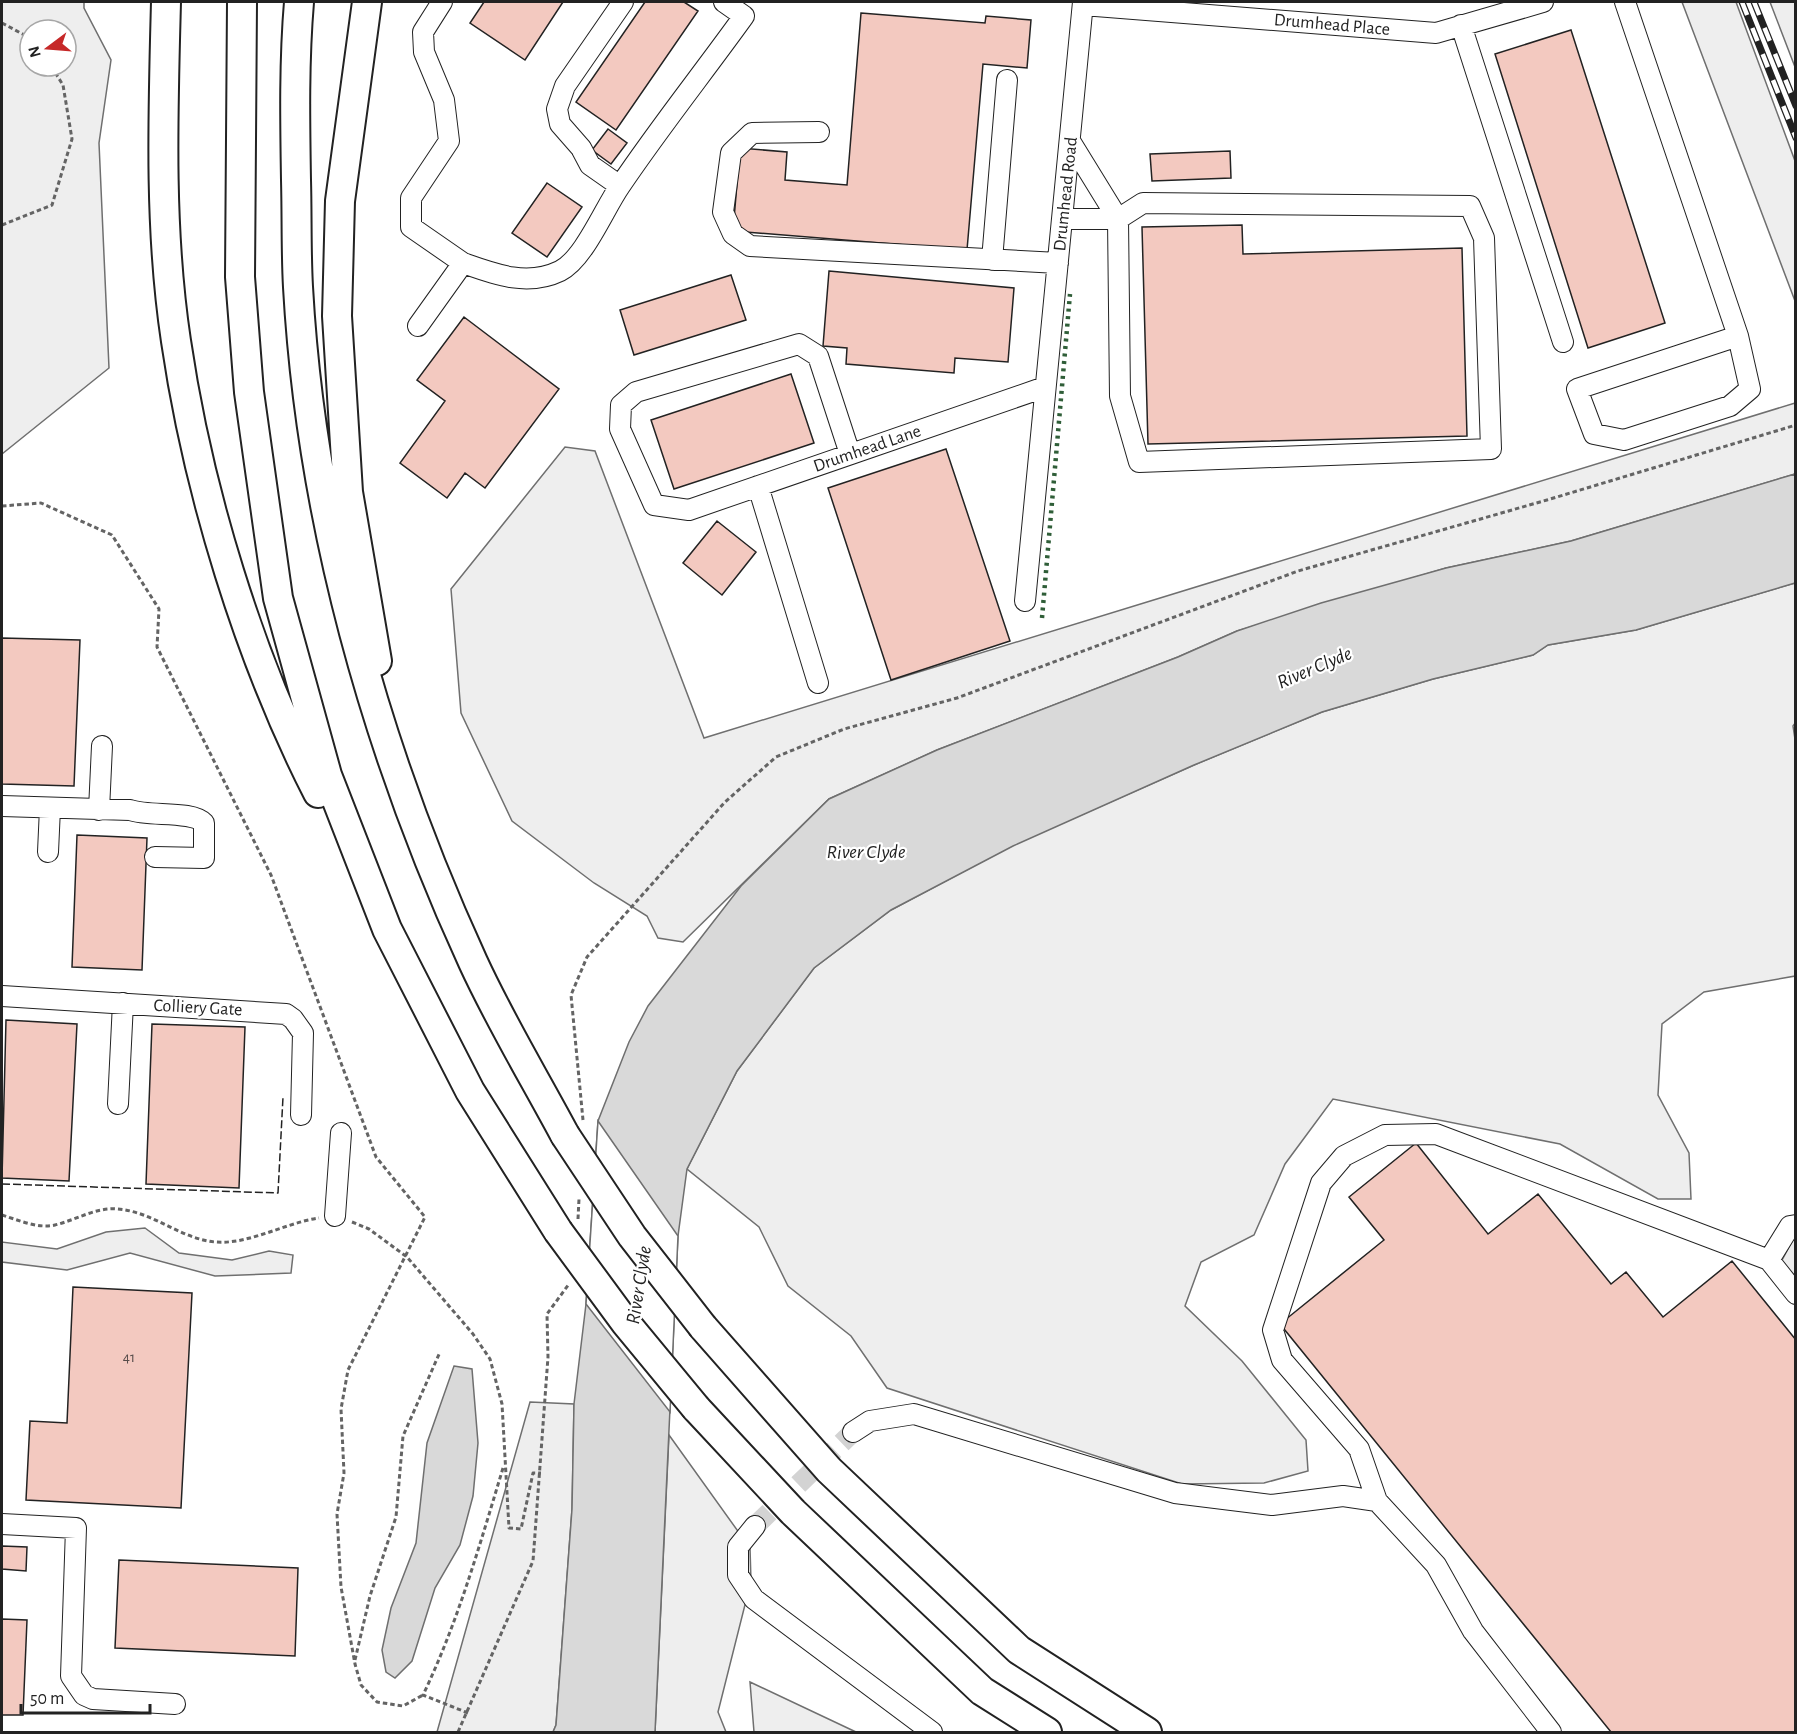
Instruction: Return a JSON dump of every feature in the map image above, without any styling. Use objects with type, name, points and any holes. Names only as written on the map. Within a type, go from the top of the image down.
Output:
[{"type":"highway","points":[[166,2],[163,125],[166,241],[176,341],[204,481],[249,631],[306,770],[470,1091],[568,1226],[625,1322],[696,1408],[793,1512],[982,1691],[1047,1732]]},
{"type":"highway","points":[[242,2],[240,277],[249,392],[278,598],[327,776],[387,929]]},
{"type":"highway","points":[[299,2],[294,55],[298,287],[315,442],[351,626],[395,768],[425,849],[474,964],[574,1128],[632,1236],[704,1327],[829,1470],[1018,1650],[1147,1732]]},
{"type":"highway","points":[[367,2],[340,201],[337,316],[348,492],[395,768]]},
{"type":"street","points":[[442,2],[423,32],[424,52],[444,100],[449,141],[411,198],[411,227],[463,263],[521,280],[544,277],[561,270],[575,258],[620,186],[744,16],[724,2]]},
{"type":"street","points":[[620,186],[590,165],[581,148],[560,124],[557,109],[565,86],[623,2]]},
{"type":"street","points":[[1543,2],[1461,25],[1563,342]]},
{"type":"street","points":[[1625,2],[1738,336],[1750,389],[1730,406],[1624,440],[1594,434],[1577,389],[1738,336]]},
{"type":"street","name":"Drumhead Place","points":[[1083,3],[1436,33],[1461,25]]},
{"type":"street","name":"Drumhead Road","points":[[1025,601],[1083,3]]},
{"type":"street","points":[[992,260],[1007,80]]},
{"type":"street","points":[[819,132],[752,132],[731,153],[723,212],[733,234],[750,246],[1058,263]]},
{"type":"street","points":[[1062,219],[1118,219],[1143,203],[1470,206],[1484,238],[1491,449],[1139,462],[1120,396],[1118,219],[1070,141]]},
{"type":"street","points":[[418,326],[463,263]]},
{"type":"street","name":"Drumhead Lane","points":[[850,454],[818,356],[799,344],[636,393],[621,405],[620,429],[654,505],[689,510],[1045,387]]},
{"type":"street","points":[[758,486],[818,682]]},
{"type":"street","points":[[99,810],[102,746]]},
{"type":"street","points":[[2,806],[195,816],[204,823],[204,858],[155,857]]},
{"type":"street","points":[[48,852],[50,808]]},
{"type":"street","name":"Colliery Gate","points":[[2,996],[286,1014],[294,1019],[303,1033],[301,1115]]},
{"type":"street","points":[[118,1104],[123,1003]]},
{"type":"street","points":[[335,1216],[341,1133]]},
{"type":"street","points":[[1551,1732],[1473,1631],[1436,1565],[1377,1501],[1359,1449],[1282,1360],[1273,1330],[1321,1184],[1344,1156],[1385,1135],[1436,1134],[1769,1260],[1796,1294]]},
{"type":"street","points":[[1769,1260],[1790,1226],[1796,1225]]},
{"type":"street","points":[[853,1432],[870,1421],[914,1414],[1174,1493],[1272,1505],[1343,1496],[1377,1501]]},
{"type":"street","points":[[2,1524],[76,1528],[71,1676],[75,1686],[84,1695],[93,1699],[175,1704]]},
{"type":"street","points":[[755,1526],[738,1547],[738,1575],[754,1599],[932,1732]]},
{"type":"path","points":[[2,23],[18,32]]},
{"type":"path","points":[[2,225],[52,205],[72,139],[63,86],[58,78]]},
{"type":"path","points":[[574,1128],[580,1082],[571,995],[587,957],[725,802],[776,757],[844,729],[990,686],[1298,571],[1547,500],[1796,425]]},
{"type":"path","points":[[2,506],[41,503],[112,535],[159,609],[157,647],[272,875],[376,1157],[425,1217],[407,1257],[348,1370],[341,1409],[345,1473],[336,1514],[341,1587],[354,1664],[361,1684],[377,1702],[403,1706],[423,1695],[442,1657],[469,1580],[504,1466]]},
{"type":"path","points":[[568,1226],[580,1188]]},
{"type":"path","points":[[2,1215],[25,1223],[53,1225],[86,1214],[116,1209],[142,1214],[178,1232],[209,1242],[241,1240],[298,1221],[335,1216],[369,1229],[407,1257],[473,1334],[490,1359],[502,1404],[509,1528],[521,1529],[533,1473],[541,1473]]},
{"type":"path","points":[[458,1732],[534,1562],[548,1357],[547,1314],[573,1278]]},
{"type":"path","points":[[354,1664],[370,1596],[396,1517],[403,1436],[440,1352]]},
{"type":"path","points":[[423,1695],[468,1713]]},
{"type":"shaded area","points":[[2,2],[84,2],[84,8],[111,60],[99,143],[109,368],[2,454]]},
{"type":"shaded area","points":[[1682,2],[1736,2],[1795,161],[1795,301]]},
{"type":"shaded area","points":[[1770,2],[1795,2],[1795,67]]},
{"type":"shaded area","points":[[1795,403],[1795,474],[1571,541],[1446,568],[1237,631],[1178,657],[937,750],[829,799],[683,942],[658,938],[647,916],[594,883],[512,821],[461,713],[451,589],[565,447],[595,451],[704,738]]},
{"type":"shaded area","points":[[1795,583],[1796,722],[1793,726],[1796,746],[1795,976],[1704,992],[1662,1024],[1658,1095],[1689,1153],[1691,1199],[1658,1199],[1560,1144],[1333,1099],[1285,1164],[1254,1235],[1201,1262],[1185,1306],[1242,1361],[1306,1440],[1308,1471],[1264,1483],[1182,1484],[887,1388],[851,1336],[788,1286],[759,1227],[687,1169],[737,1071],[814,968],[891,910],[1013,845],[1194,765],[1322,712],[1433,679],[1533,655],[1548,645],[1636,630]]},
{"type":"shaded area","points":[[145,1228],[179,1253],[232,1260],[269,1251],[293,1255],[291,1273],[215,1276],[130,1253],[67,1270],[2,1262],[2,1242],[57,1249],[106,1232]]},
{"type":"shaded area","points":[[1795,1236],[1795,1289],[1781,1262]]},
{"type":"shaded area","points":[[530,1402],[574,1404],[572,1509],[556,1725],[553,1732],[437,1732]]},
{"type":"shaded area","points":[[669,1435],[750,1548],[751,1581],[718,1712],[726,1732],[655,1732]]},
{"type":"shaded area","points":[[750,1682],[856,1732],[754,1732]]},
{"type":"water","name":"River Clyde","points":[[1795,474],[1795,583],[1636,630],[1548,645],[1533,655],[1433,679],[1322,712],[1194,765],[1013,846],[891,910],[814,968],[737,1071],[687,1169],[678,1236],[655,1732],[553,1732],[556,1725],[572,1509],[574,1404],[586,1304],[598,1121],[629,1042],[648,1006],[741,886],[829,799],[937,750],[1178,657],[1237,631],[1321,603],[1446,568],[1571,541]]},
{"type":"water","points":[[454,1366],[472,1369],[478,1443],[473,1496],[460,1545],[435,1588],[412,1661],[395,1678],[386,1672],[382,1650],[391,1608],[416,1543],[427,1443]]},
{"type":"pier","points":[[598,1121],[678,1236],[670,1412],[586,1304]]},
{"type":"building","points":[[484,2],[563,2],[525,60],[470,23]]},
{"type":"building","points":[[645,2],[684,2],[698,11],[616,130],[576,102]]},
{"type":"building","points":[[861,13],[985,23],[986,16],[1031,20],[1027,68],[983,64],[967,250],[733,231],[740,148],[787,152],[785,180],[847,185]]},
{"type":"building","points":[[1571,30],[1665,323],[1588,348],[1495,54]]},
{"type":"building","points":[[608,129],[627,143],[611,164],[592,150]]},
{"type":"building","points":[[1230,151],[1231,178],[1152,181],[1150,154]]},
{"type":"building","points":[[547,183],[582,207],[547,257],[512,233]]},
{"type":"building","points":[[1242,225],[1243,254],[1462,248],[1467,436],[1148,444],[1142,227]]},
{"type":"building","points":[[829,271],[1014,288],[1008,362],[955,358],[954,373],[846,364],[847,348],[823,346]]},
{"type":"building","points":[[731,275],[746,320],[634,355],[620,310]]},
{"type":"building","points":[[464,317],[559,389],[485,488],[465,473],[447,498],[400,463],[445,401],[417,380]]},
{"type":"building","points":[[791,374],[814,443],[674,489],[651,420]]},
{"type":"building","points":[[946,449],[1010,641],[891,680],[828,488]]},
{"type":"building","points":[[717,521],[756,552],[722,595],[683,563]]},
{"type":"building","points":[[2,638],[80,640],[74,786],[2,784]]},
{"type":"building","points":[[77,835],[147,838],[142,970],[72,967]]},
{"type":"building","points":[[6,1020],[77,1024],[69,1181],[2,1178]]},
{"type":"building","points":[[152,1024],[245,1027],[239,1188],[146,1184]]},
{"type":"building","points":[[1416,1143],[1488,1234],[1538,1194],[1611,1284],[1626,1272],[1663,1317],[1732,1261],[1796,1340],[1796,1732],[1611,1732],[1280,1324],[1384,1240],[1349,1197]]},
{"type":"building","points":[[73,1287],[192,1293],[181,1508],[26,1500],[30,1421],[67,1423]]},
{"type":"building","points":[[2,1546],[27,1547],[26,1571],[2,1569]]},
{"type":"building","points":[[119,1560],[298,1568],[295,1656],[115,1648]]},
{"type":"building","points":[[2,1619],[27,1620],[23,1715],[2,1715]]},
{"type":"tunnel","points":[[755,1526],[853,1432]]},
{"type":"railway","points":[[1742,2],[1796,138]]},
{"type":"railway","points":[[1754,2],[1796,106]]},
{"type":"hedge","points":[[1042,618],[1070,294]]},
{"type":"fence","points":[[2,1184],[278,1193],[283,1097]]}]
